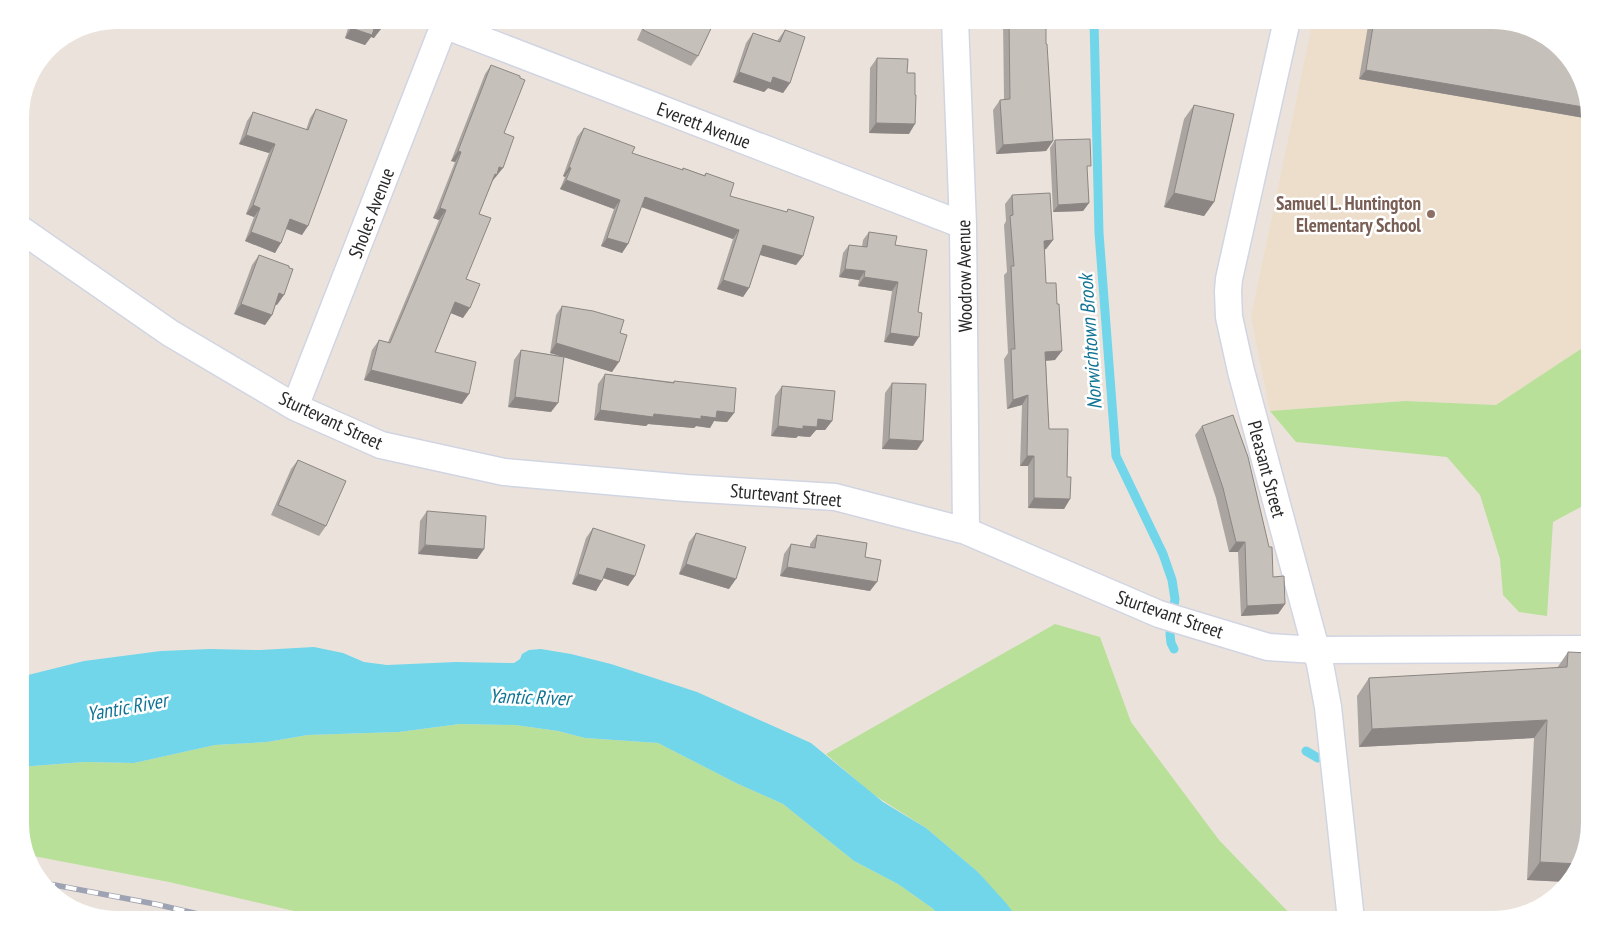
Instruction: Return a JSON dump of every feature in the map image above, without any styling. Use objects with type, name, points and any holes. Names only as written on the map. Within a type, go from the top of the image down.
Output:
[{"type":"street","name":"Sholes Avenue","points":[[295,407],[443,29]]},
{"type":"street","name":"Everett Avenue","points":[[460,29],[963,225]]},
{"type":"street","name":"Woodrow Avenue","points":[[955,29],[963,225],[966,532]]},
{"type":"street","name":"Pleasant Street","points":[[1285,29],[1229,279],[1228,304],[1241,371],[1316,650],[1328,707],[1351,911]]},
{"type":"street","name":"Sturtevant Street","points":[[29,235],[170,333],[295,407],[381,445],[504,472],[686,488],[835,497],[966,532],[1159,614],[1268,647],[1316,650],[1581,648]]},
{"type":"shaded area","name":"Samuel L. Huntington Elementary School","points":[[1311,29],[1505,30],[1513,31],[1556,56],[1563,63],[1575,83],[1581,111],[1581,349],[1496,405],[1405,401],[1270,411],[1251,317]]},
{"type":"green space","points":[[1581,349],[1581,507],[1553,522],[1547,616],[1519,612],[1503,595],[1500,559],[1480,495],[1447,457],[1296,442],[1270,411],[1405,401],[1496,405]]},
{"type":"green space","points":[[1055,624],[1100,637],[1131,722],[1219,840],[1287,911],[1010,911],[978,872],[926,828],[871,793],[826,754]]},
{"type":"green space","points":[[460,724],[515,725],[558,731],[585,738],[658,743],[736,783],[783,804],[854,861],[898,884],[935,911],[294,911],[169,882],[35,856],[33,851],[29,829],[29,766],[84,762],[134,763],[215,745],[267,742],[308,735],[399,732]]},
{"type":"water","name":"Yantic River","points":[[314,647],[343,653],[364,662],[387,665],[456,662],[514,663],[520,659],[522,654],[529,650],[541,649],[611,664],[697,692],[811,743],[883,802],[926,828],[978,872],[1012,911],[935,911],[898,884],[854,861],[783,804],[736,783],[658,743],[585,738],[558,731],[515,725],[460,724],[399,732],[308,735],[267,742],[215,745],[134,763],[84,762],[29,766],[29,675],[84,661],[161,651],[210,649],[260,650]]},
{"type":"building","points":[[354,29],[374,29],[372,35]]},
{"type":"building","points":[[644,29],[711,29],[698,56]]},
{"type":"building","points":[[1009,29],[1046,29],[1053,141],[1003,145],[1000,100],[1010,99]]},
{"type":"building","points":[[1373,29],[1505,30],[1527,35],[1547,47],[1563,63],[1575,83],[1580,107],[1366,70]]},
{"type":"building","points":[[785,30],[805,37],[790,83],[773,77],[771,83],[739,72],[753,33],[780,42]]},
{"type":"building","points":[[877,58],[908,59],[907,73],[915,73],[915,124],[876,123]]},
{"type":"building","points":[[491,65],[520,76],[520,78],[525,80],[504,133],[514,137],[503,168],[499,167],[497,175],[495,174],[479,214],[491,218],[466,279],[480,284],[470,308],[455,302],[435,352],[476,362],[469,394],[371,370],[379,340],[390,343],[446,210],[440,208],[461,152],[458,151]]},
{"type":"building","points":[[1194,105],[1234,114],[1214,202],[1174,193]]},
{"type":"building","points":[[316,109],[347,120],[308,226],[290,219],[281,243],[251,232],[260,208],[253,205],[275,144],[246,135],[253,112],[308,130]]},
{"type":"building","points":[[584,128],[635,147],[632,153],[683,170],[683,168],[705,176],[706,173],[734,183],[730,196],[787,212],[788,209],[814,217],[803,256],[763,245],[749,288],[723,280],[739,230],[645,197],[628,244],[607,238],[620,200],[566,180]]},
{"type":"building","points":[[1090,139],[1091,166],[1087,166],[1089,203],[1058,205],[1055,140]]},
{"type":"building","points":[[1050,193],[1053,240],[1044,241],[1046,283],[1056,283],[1062,351],[1045,352],[1049,429],[1068,429],[1067,477],[1071,477],[1070,499],[1034,498],[1034,456],[1027,456],[1028,395],[1013,400],[1011,349],[1015,349],[1011,266],[1014,266],[1010,216],[1013,215],[1012,195]]},
{"type":"building","points":[[869,232],[897,236],[895,245],[927,250],[918,312],[922,313],[919,337],[890,333],[898,282],[864,277],[865,271],[845,269],[849,245],[867,247]]},
{"type":"building","points":[[259,255],[293,269],[284,295],[279,293],[272,315],[241,304]]},
{"type":"building","points":[[562,306],[593,311],[624,320],[620,333],[627,335],[619,362],[556,343]]},
{"type":"building","points":[[521,350],[564,357],[558,403],[515,397]]},
{"type":"building","points":[[605,374],[674,383],[674,381],[736,388],[734,413],[717,411],[716,418],[701,416],[701,419],[654,414],[653,417],[600,410]]},
{"type":"building","points":[[892,383],[926,384],[923,441],[889,439]]},
{"type":"building","points":[[782,386],[835,391],[832,421],[818,419],[817,427],[803,426],[803,429],[778,426]]},
{"type":"building","points":[[1233,415],[1248,457],[1269,547],[1272,547],[1273,577],[1284,576],[1285,604],[1247,606],[1245,542],[1236,542],[1223,488],[1202,426]]},
{"type":"building","points":[[298,460],[346,481],[326,526],[278,505]]},
{"type":"building","points":[[427,511],[486,516],[484,549],[425,545]]},
{"type":"building","points":[[593,528],[645,545],[635,576],[607,568],[602,581],[578,574]]},
{"type":"building","points":[[696,533],[746,547],[736,579],[686,564]]},
{"type":"building","points":[[817,535],[867,543],[865,557],[881,560],[877,582],[787,567],[791,544],[815,548]]},
{"type":"building","points":[[1568,652],[1581,653],[1581,823],[1578,846],[1571,864],[1540,862],[1547,720],[1372,729],[1369,678],[1567,667]]},
{"type":"waterway","name":"Norwichtown Brook","points":[[1094,29],[1099,233],[1116,456],[1163,554],[1172,580],[1175,599],[1170,634],[1174,649]]},
{"type":"waterway","name":"Norwichtown Brook","points":[[1306,751],[1318,758]]},
{"type":"railway","points":[[55,885],[185,911]]},
{"type":"place","name":"Samuel L. Huntington Elementary School","points":[[1431,214]]}]
